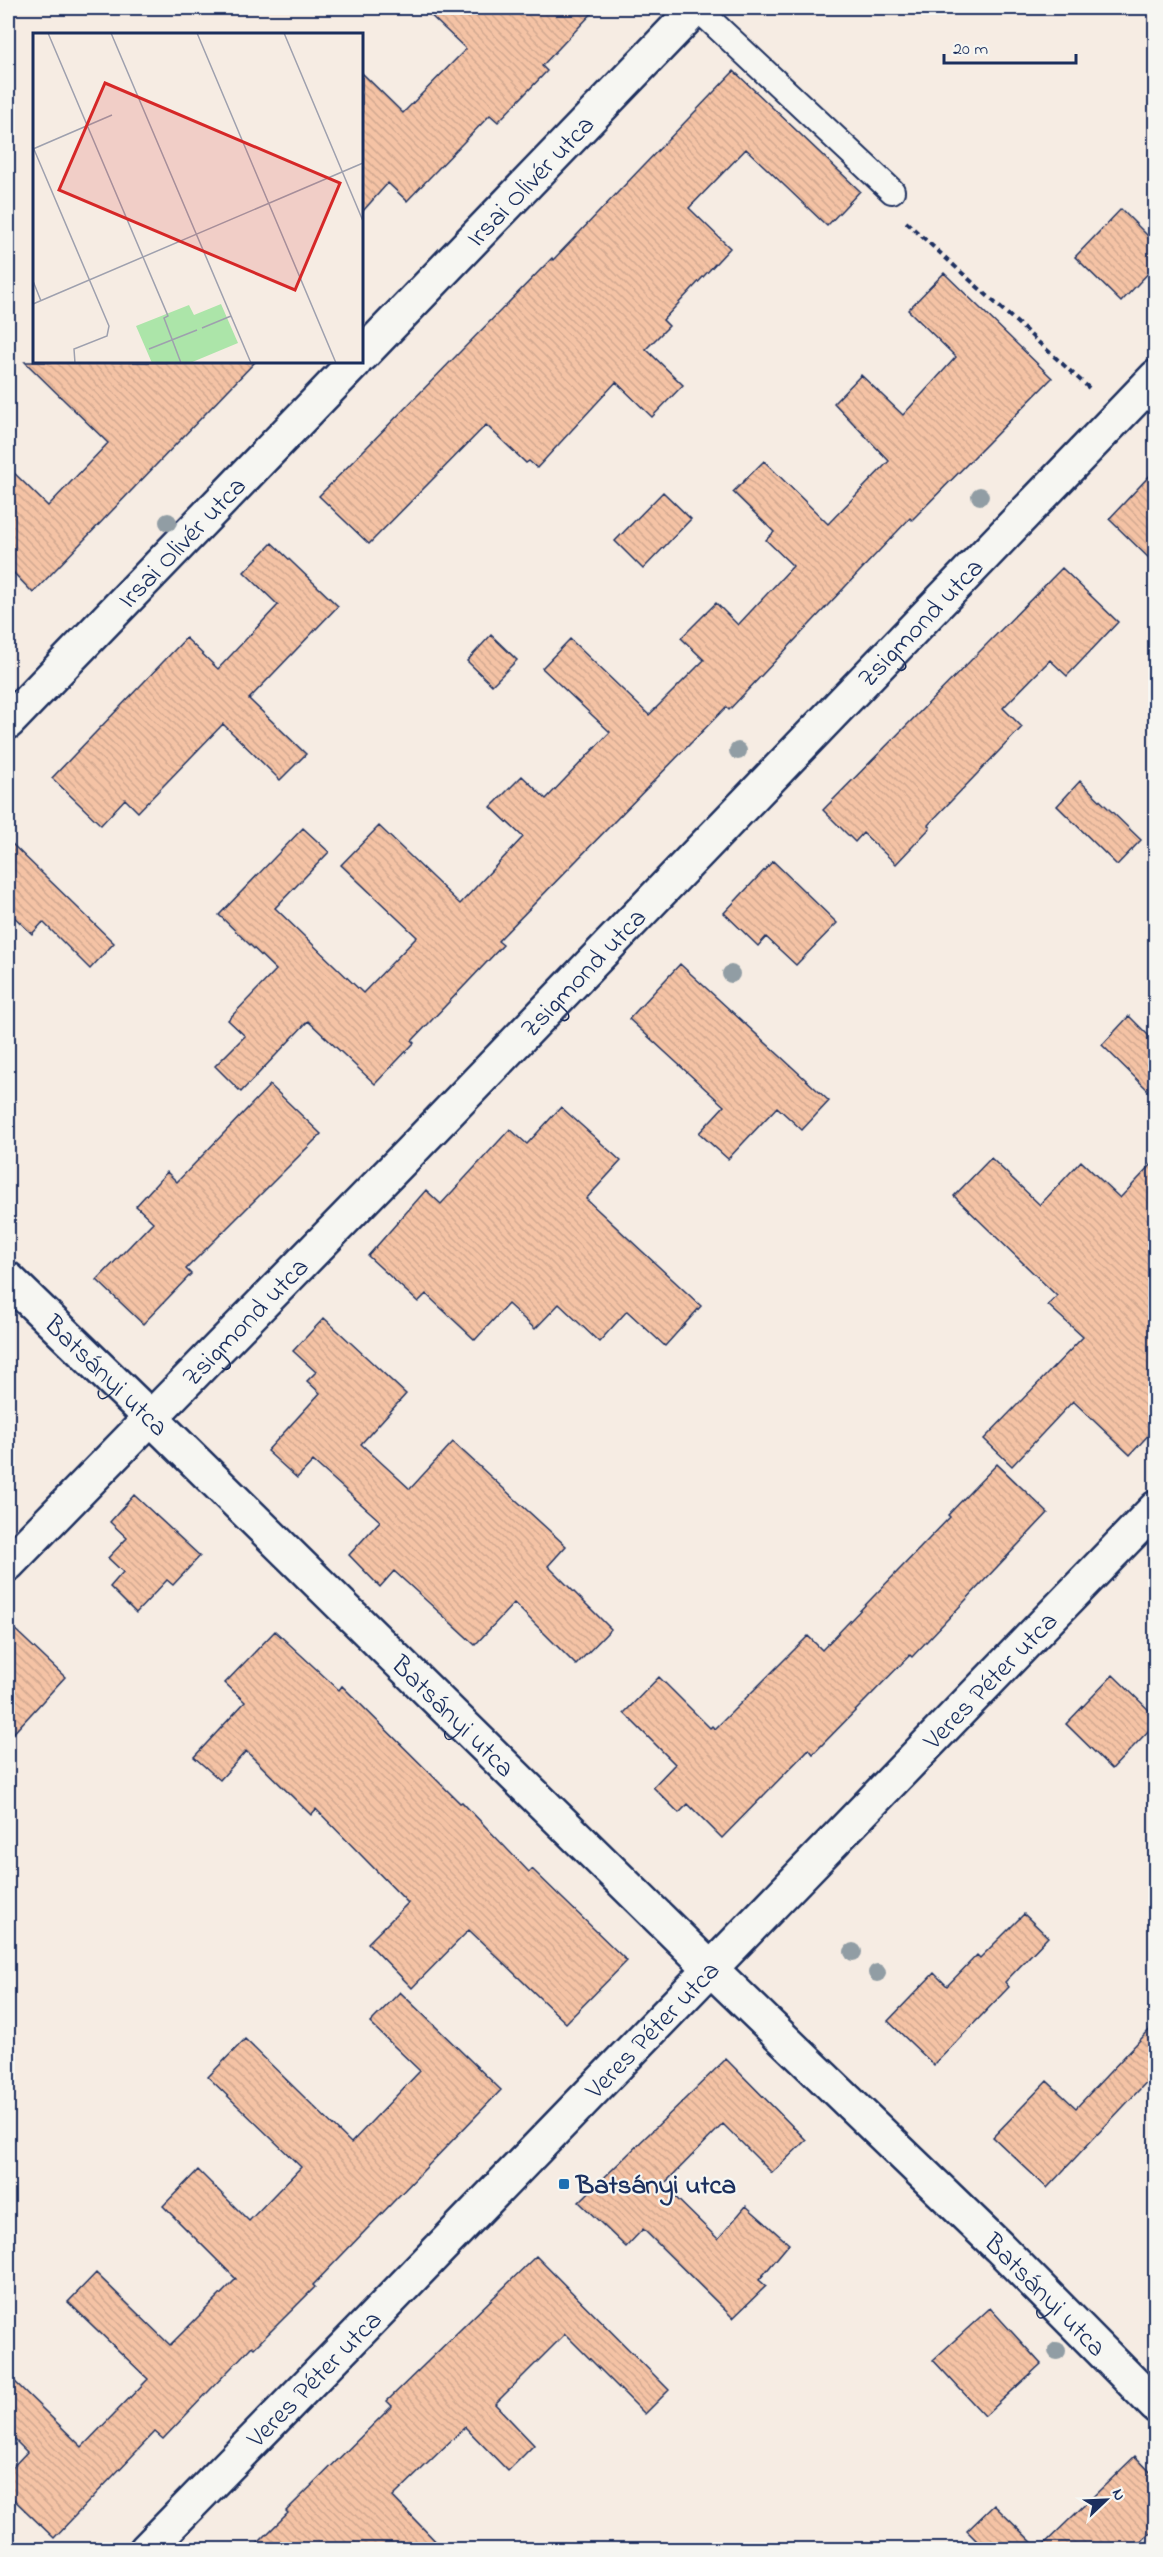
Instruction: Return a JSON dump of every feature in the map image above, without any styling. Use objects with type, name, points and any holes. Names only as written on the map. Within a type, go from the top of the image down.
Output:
[{"type":"street","name":"Irsai Olivér utca","points":[[363,354],[697,8]]},
{"type":"street","name":"Irsai Olivér utca","points":[[8,722],[354,363]]},
{"type":"street","name":"Zsigmond utca","points":[[8,1564],[230,1338],[1155,376]]},
{"type":"street","name":"Batsányi utca","points":[[8,1279],[711,1969],[999,2247],[1155,2406]]},
{"type":"street","name":"Veres Péter utca","points":[[146,2550],[1155,1508]]},
{"type":"lane","points":[[697,8],[892,191]]},
{"type":"path","points":[[902,217],[1119,415]]},
{"type":"building","points":[[423,8],[597,8],[542,66],[547,71],[498,122],[490,115],[407,201],[388,183],[363,211],[363,74],[403,113],[466,49]]},
{"type":"building","points":[[734,71],[860,191],[827,226],[746,149],[689,208],[730,248],[663,320],[669,326],[646,349],[683,385],[652,417],[616,382],[537,468],[529,461],[526,463],[486,425],[369,544],[319,496],[552,258],[553,260]]},
{"type":"building","points":[[1121,209],[1155,243],[1155,266],[1121,302],[1075,257]]},
{"type":"building","points":[[944,273],[1052,378],[912,520],[910,518],[729,710],[726,707],[498,941],[503,945],[412,1041],[414,1043],[375,1084],[308,1021],[241,1092],[215,1066],[245,1036],[228,1020],[276,970],[219,915],[303,828],[329,852],[275,908],[363,993],[417,937],[341,865],[379,826],[460,904],[523,837],[491,807],[522,776],[546,799],[610,732],[542,668],[570,639],[649,715],[704,660],[681,638],[716,603],[738,625],[793,566],[766,540],[774,532],[733,492],[764,461],[828,524],[889,461],[834,403],[861,375],[903,415],[956,357],[908,310]]},
{"type":"building","points":[[25,362],[254,363],[33,593],[8,567],[8,467],[48,506],[108,443]]},
{"type":"building","points":[[1155,470],[1155,564],[1109,519]]},
{"type":"building","points":[[663,492],[691,519],[643,569],[615,541]]},
{"type":"building","points":[[272,543],[338,606],[249,699],[306,754],[280,780],[223,724],[138,812],[125,799],[101,825],[52,778],[186,638],[218,669],[278,605],[244,572]]},
{"type":"building","points":[[1062,568],[1118,622],[1067,676],[1050,660],[1003,708],[1022,727],[928,825],[930,828],[896,864],[863,833],[855,842],[823,810]]},
{"type":"building","points":[[491,635],[517,660],[492,685],[467,661]]},
{"type":"building","points":[[1080,781],[1141,840],[1117,865],[1057,806]]},
{"type":"building","points":[[8,840],[114,943],[90,969],[43,922],[32,934],[8,911]]},
{"type":"building","points":[[773,861],[837,923],[796,965],[766,937],[758,946],[724,913]]},
{"type":"building","points":[[680,964],[829,1101],[802,1130],[777,1107],[728,1159],[699,1133],[724,1106],[629,1019]]},
{"type":"building","points":[[1129,1016],[1155,1042],[1155,1097],[1102,1045]]},
{"type":"building","points":[[270,1085],[321,1134],[186,1269],[191,1274],[143,1324],[97,1280],[153,1222],[136,1206],[167,1172],[177,1182]]},
{"type":"building","points":[[561,1107],[621,1161],[586,1199],[701,1306],[665,1346],[627,1311],[599,1342],[559,1304],[535,1329],[508,1304],[475,1340],[426,1294],[418,1302],[368,1256],[426,1190],[441,1204],[510,1129],[527,1144]]},
{"type":"building","points":[[991,1158],[1040,1205],[1081,1161],[1120,1198],[1155,1161],[1155,1428],[1130,1455],[1073,1401],[1012,1466],[984,1439],[1083,1337],[1048,1305],[1057,1296],[954,1196]]},
{"type":"building","points":[[324,1318],[406,1394],[361,1444],[410,1489],[453,1442],[566,1546],[548,1566],[611,1629],[576,1665],[514,1603],[475,1645],[394,1571],[380,1587],[349,1555],[380,1521],[313,1461],[297,1478],[267,1451],[320,1393],[307,1381],[316,1372],[293,1351]]},
{"type":"building","points":[[997,1464],[1048,1513],[912,1657],[910,1655],[813,1754],[809,1749],[722,1838],[688,1804],[679,1813],[653,1787],[675,1764],[624,1713],[659,1677],[710,1728],[712,1726],[715,1729],[808,1636],[822,1650],[950,1517],[948,1515]]},
{"type":"building","points":[[134,1495],[200,1556],[173,1585],[167,1580],[136,1613],[110,1587],[123,1572],[108,1558],[127,1538],[110,1522]]},
{"type":"building","points":[[8,1623],[65,1677],[8,1739]]},
{"type":"building","points":[[275,1631],[339,1690],[342,1686],[460,1803],[462,1802],[529,1872],[532,1869],[627,1961],[566,2023],[469,1930],[412,1988],[368,1943],[408,1903],[316,1809],[311,1815],[246,1751],[220,1780],[194,1757],[245,1702],[225,1683]]},
{"type":"building","points":[[1113,1675],[1155,1716],[1155,1724],[1112,1769],[1066,1724]]},
{"type":"building","points":[[1024,1914],[1048,1937],[1005,1982],[1009,1987],[934,2065],[888,2021],[934,1973],[947,1986],[977,1955],[980,1958]]},
{"type":"building","points":[[400,1992],[501,2090],[313,2285],[315,2287],[254,2348],[252,2346],[163,2439],[155,2432],[54,2538],[8,2494],[8,2472],[27,2452],[8,2433],[8,2375],[82,2447],[148,2379],[68,2302],[96,2273],[170,2345],[236,2279],[163,2206],[198,2170],[249,2221],[301,2167],[208,2077],[245,2039],[351,2143],[420,2071],[370,2023]]},
{"type":"building","points":[[1155,2024],[1155,2073],[1047,2188],[993,2137],[1047,2081],[1076,2108]]},
{"type":"building","points":[[726,2059],[806,2140],[772,2173],[723,2124],[663,2185],[718,2239],[746,2206],[789,2244],[759,2280],[766,2286],[733,2318],[643,2229],[626,2247],[579,2202]]},
{"type":"building","points":[[536,2256],[669,2390],[645,2414],[565,2334],[495,2404],[534,2445],[508,2471],[465,2427],[393,2497],[444,2550],[251,2550],[288,2513],[286,2511],[392,2406],[387,2401]]},
{"type":"building","points":[[990,2308],[1041,2364],[985,2416],[933,2360]]},
{"type":"building","points":[[1135,2456],[1155,2477],[1155,2528],[1133,2550],[986,2550],[967,2531],[994,2505],[1039,2549]]},
{"type":"place","name":"Batsányi utca","points":[[564,2184]]}]
